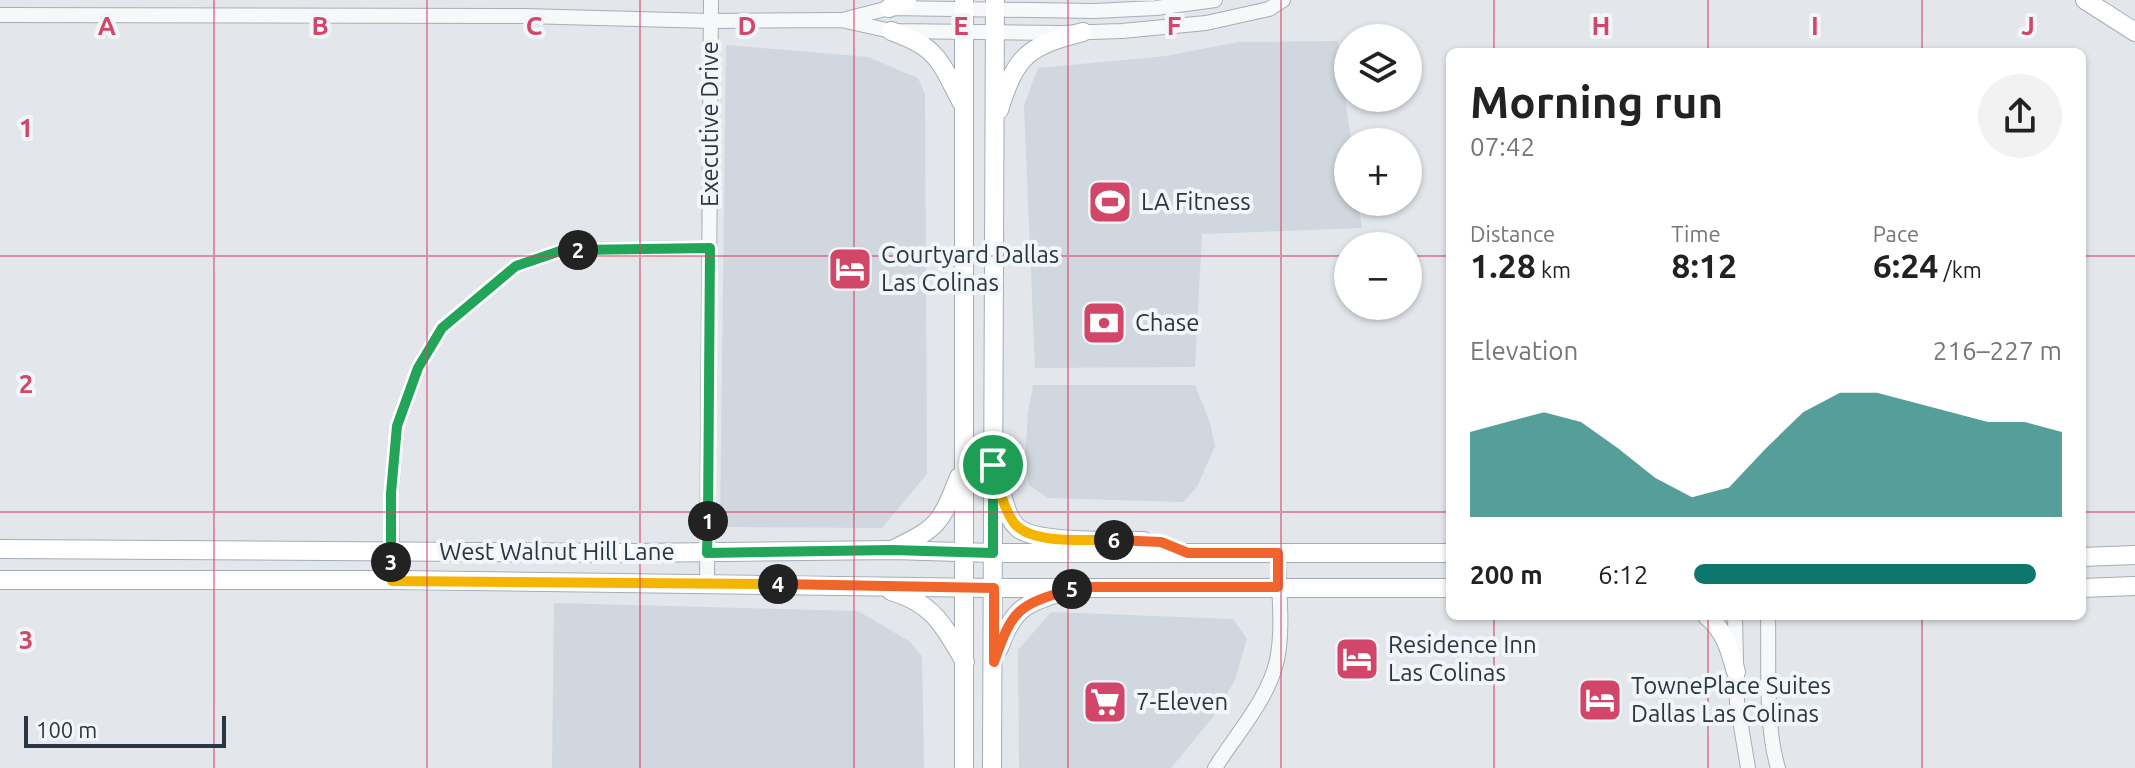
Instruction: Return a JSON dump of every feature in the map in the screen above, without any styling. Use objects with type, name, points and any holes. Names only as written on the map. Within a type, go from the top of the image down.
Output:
[{"type":"main road","points":[[889,8],[907,0]]},
{"type":"main road","points":[[2085,0],[2135,32]]},
{"type":"main road","points":[[964,5],[964,768]]},
{"type":"main road","points":[[992,768],[994,5]]},
{"type":"main road","points":[[891,31],[919,41],[933,53],[964,105]]},
{"type":"main road","points":[[993,128],[1019,61],[1033,49],[1053,39],[1083,32]]},
{"type":"main road","points":[[993,465],[1009,512],[1019,529],[1038,537],[1161,542],[1188,553]]},
{"type":"main road","points":[[892,550],[927,533],[940,521],[963,467]]},
{"type":"main road","name":"West Walnut Hill Lane","points":[[0,549],[1446,553]]},
{"type":"main road","points":[[2086,557],[2135,555]]},
{"type":"main road","name":"West Walnut Hill Lane","points":[[0,580],[707,583],[994,588],[1446,588]]},
{"type":"main road","points":[[869,586],[906,596],[929,608],[942,622],[965,662]]},
{"type":"main road","points":[[2086,588],[2135,586]]},
{"type":"main road","points":[[994,662],[1007,625],[1026,605],[1080,587]]},
{"type":"main road","points":[[1711,620],[1727,641],[1736,672]]},
{"type":"street","name":"Executive Drive","points":[[707,583],[711,0]]},
{"type":"street","points":[[0,15],[841,20],[891,31],[1083,32],[1204,23],[1269,9],[1283,0]]},
{"type":"street","points":[[841,20],[889,8],[994,5],[1094,11],[1209,1],[1204,23]]},
{"type":"street","points":[[392,581],[391,493],[397,426],[418,368],[442,328],[516,266],[563,250],[710,248]]},
{"type":"street","points":[[1215,768],[1262,697],[1276,662],[1280,636],[1278,553]]},
{"type":"street","points":[[1735,620],[1737,702],[1748,768]]},
{"type":"street","points":[[1768,620],[1769,691],[1774,756],[1778,768]]},
{"type":"shaded area","points":[[1334,41],[1334,112],[1347,112],[1349,128],[1334,128],[1334,216],[1360,216],[1362,228],[1202,234],[1195,367],[1035,368],[1024,105],[1038,68],[1166,56],[1238,42]]},
{"type":"shaded area","name":"Courtyard Dallas Las Colinas","points":[[726,45],[868,57],[918,78],[925,94],[927,474],[882,528],[720,527]]},
{"type":"shaded area","points":[[1033,385],[1195,385],[1210,423],[1215,446],[1197,487],[1183,502],[1048,498],[1029,485],[1025,459]]},
{"type":"shaded area","points":[[554,603],[858,611],[909,641],[922,656],[924,768],[552,768]]},
{"type":"shaded area","points":[[1051,612],[1233,619],[1247,639],[1235,680],[1213,717],[1171,768],[1019,768],[1018,650]]},
{"type":"place","name":"LA Fitness","points":[[1110,202]]},
{"type":"place","name":"Courtyard Dallas Las Colinas","points":[[850,269]]},
{"type":"place","name":"Chase","points":[[1104,323]]},
{"type":"place","name":"Residence Inn Las Colinas","points":[[1357,659]]},
{"type":"place","name":"TownePlace Suites Dallas Las Colinas","points":[[1600,700]]},
{"type":"place","name":"7-Eleven","points":[[1105,702]]},
{"type":"route","points":[[710,248],[707,553],[892,550],[993,553],[993,465],[1005,505],[1019,529],[1038,537],[1161,542],[1188,553],[1278,553],[1278,587],[1080,587],[1026,605],[1007,625],[994,662],[994,588],[392,581],[391,493],[397,426],[418,368],[442,328],[481,293],[516,266],[563,250],[710,248]]}]
